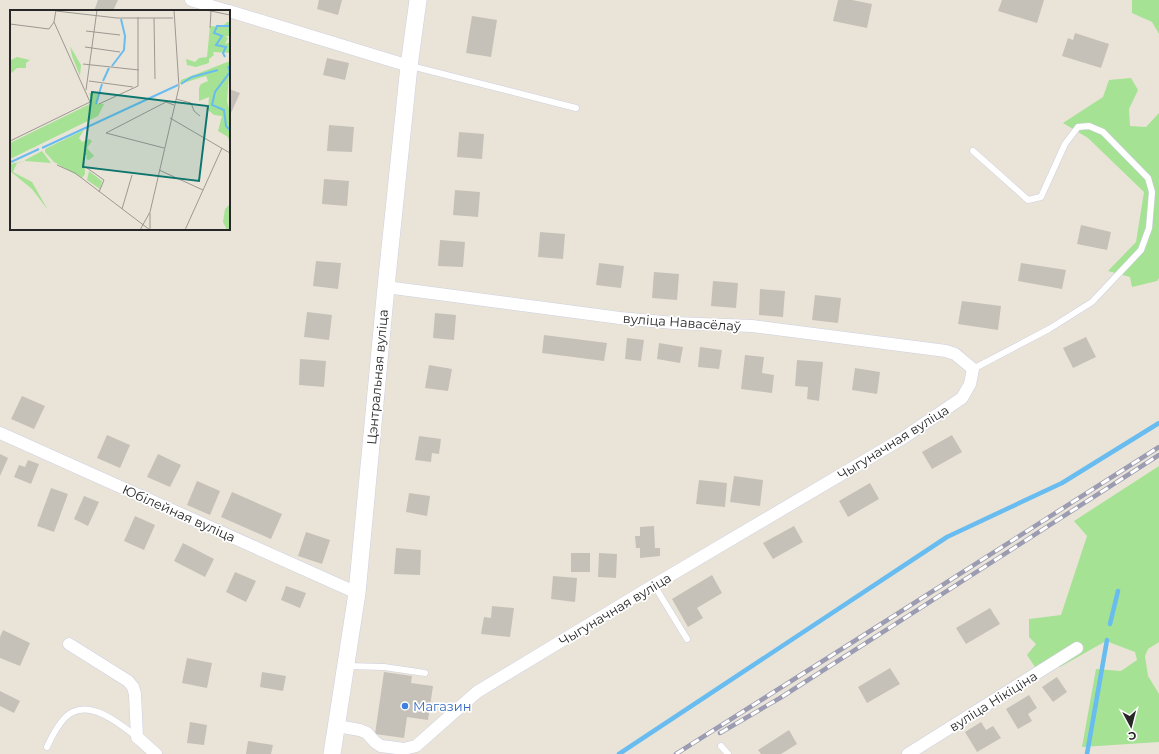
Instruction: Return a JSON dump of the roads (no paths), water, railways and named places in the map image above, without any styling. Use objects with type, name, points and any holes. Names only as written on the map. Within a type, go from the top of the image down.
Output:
[{"type":"street","points":[[191,0],[225,10]]},
{"type":"street","name":"Цэнтральная вуліца","points":[[332,754],[357,593],[386,287],[409,66],[418,0]]},
{"type":"street","points":[[230,12],[409,66]]},
{"type":"street","name":"вуліца Навасёлаў","points":[[386,287],[620,318],[752,326],[946,351],[955,354],[973,369]]},
{"type":"street","name":"Чыгуначная вуліца","points":[[337,726],[367,732],[382,750],[404,749],[416,746],[477,692],[654,585],[903,438],[962,398],[970,384],[973,369]]},
{"type":"street","name":"Юбілейная вуліца","points":[[0,434],[357,593]]},
{"type":"street","points":[[69,644],[128,681],[133,687],[135,694],[137,737],[156,754]]},
{"type":"street","name":"вуліца Нікіціна","points":[[908,754],[1077,648]]},
{"type":"lane","points":[[409,66],[576,108]]},
{"type":"lane","points":[[972,151],[1028,200],[1041,197],[1065,144],[1078,127],[1089,126],[1103,132],[1148,178],[1152,192],[1149,228],[1141,250],[1092,302],[1049,329],[973,369]]},
{"type":"lane","points":[[654,585],[687,639]]},
{"type":"lane","points":[[346,666],[384,667],[425,673]]},
{"type":"lane","points":[[47,747],[53,734],[63,720],[72,712],[82,710],[90,710],[102,714],[137,737]]},
{"type":"lane","points":[[721,746],[728,754]]},
{"type":"waterway","points":[[619,754],[947,537],[1062,483],[1159,423]]},
{"type":"waterway","points":[[1110,624],[1118,591]]},
{"type":"waterway","points":[[1087,754],[1107,640]]},
{"type":"railway","points":[[676,754],[1159,447]]},
{"type":"railway","points":[[720,733],[780,698],[1159,455]]},
{"type":"place","name":"Магазин","points":[[405,706]]}]
